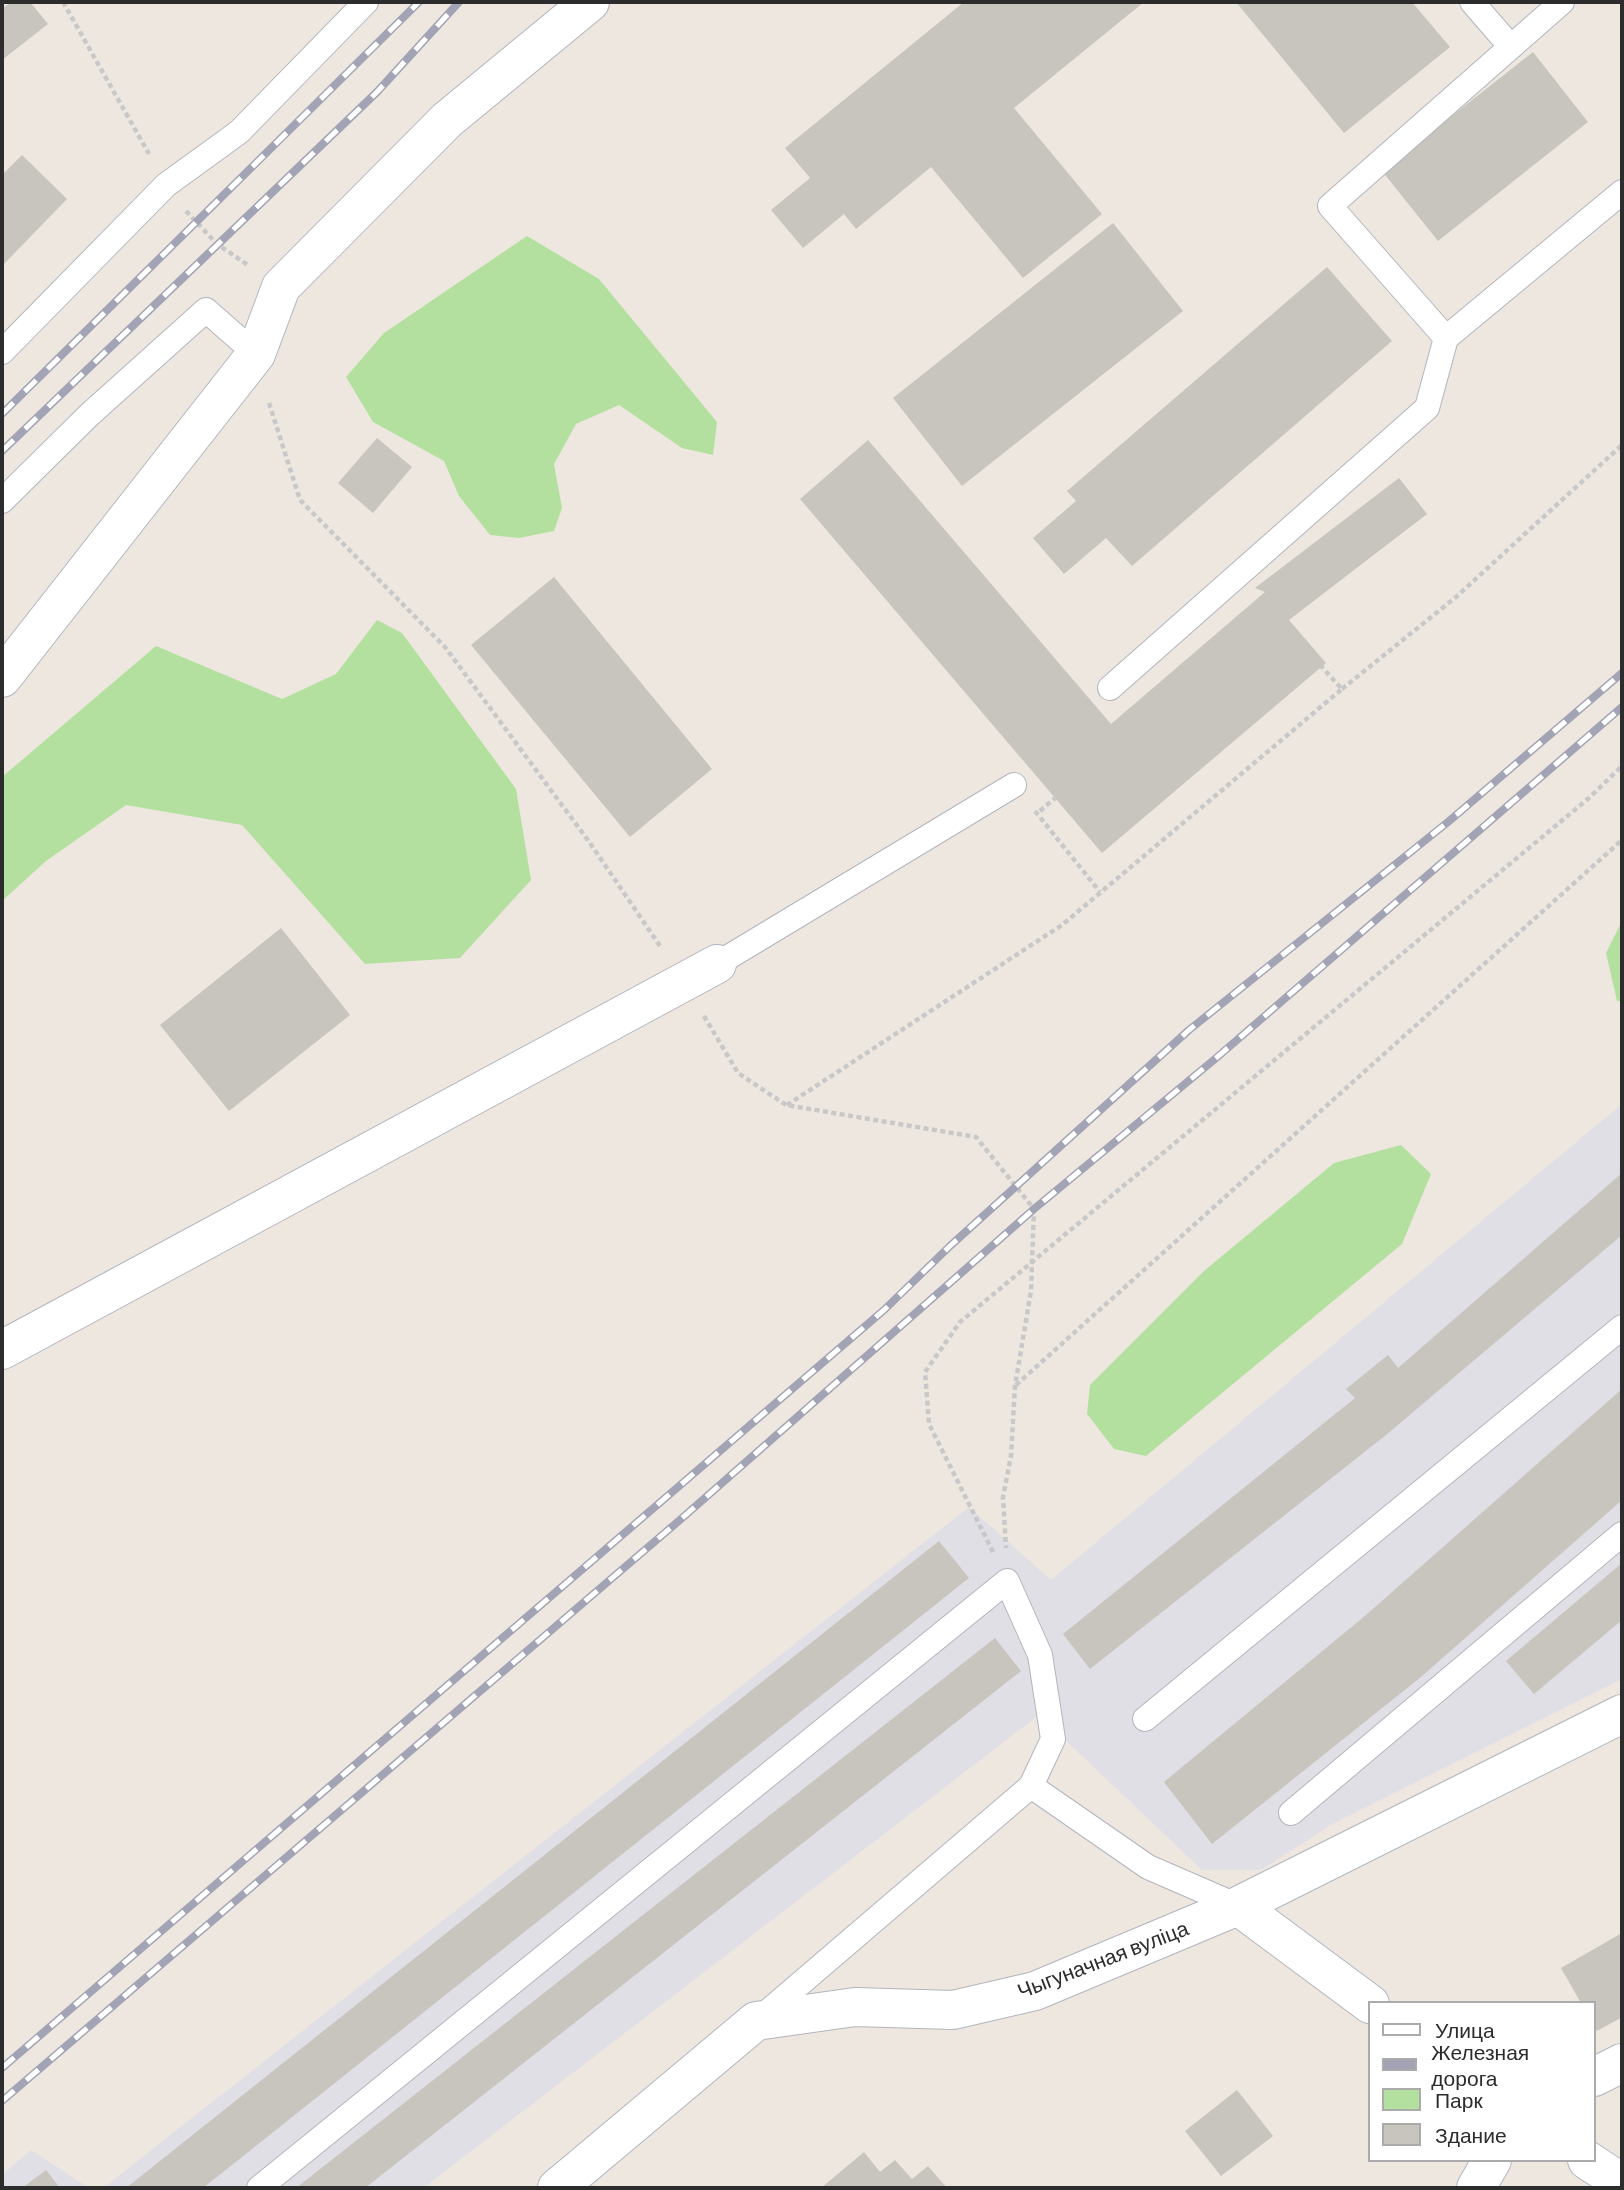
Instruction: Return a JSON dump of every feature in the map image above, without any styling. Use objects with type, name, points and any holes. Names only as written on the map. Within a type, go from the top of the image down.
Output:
[{"type":"street","points":[[2,678],[256,354],[281,287],[447,120],[590,2]]},
{"type":"street","points":[[2,1350],[700,972]]},
{"type":"street","name":"Чыгуначная вуліца","points":[[756,2021],[855,2007],[953,2010],[1035,1991],[1238,1906],[1622,1714]]},
{"type":"street","points":[[1238,1906],[1368,2003]]},
{"type":"street","points":[[557,2188],[756,2021]]},
{"type":"street","points":[[1596,2076],[1622,2063]]},
{"type":"street","points":[[1476,2188],[1491,2162]]},
{"type":"street","points":[[1590,2162],[1622,2183]]},
{"type":"lane","points":[[2,352],[166,185],[239,132],[366,2]]},
{"type":"lane","points":[[1472,2],[1511,47]]},
{"type":"lane","points":[[1446,338],[1330,206],[1562,2]]},
{"type":"lane","points":[[1110,688],[1427,408],[1446,338],[1622,192]]},
{"type":"lane","points":[[2,501],[89,415],[206,310],[256,354]]},
{"type":"lane","points":[[700,972],[1014,785]]},
{"type":"lane","points":[[1145,1718],[1622,1327]]},
{"type":"lane","points":[[1291,1813],[1622,1534]]},
{"type":"lane","points":[[258,2188],[1007,1581],[1040,1655],[1053,1739],[1031,1786],[756,2021]]},
{"type":"lane","points":[[1031,1786],[1148,1867],[1238,1906]]},
{"type":"path","points":[[256,354],[300,500],[445,647],[590,843],[700,972],[738,1073],[786,1105],[976,1138],[1034,1209],[1031,1291],[1014,1386],[1011,1456],[1003,1497],[1007,1581]]},
{"type":"path","points":[[786,1105],[1062,925],[1342,689],[1456,597],[1622,445]]},
{"type":"path","points":[[1321,666],[1342,689]]},
{"type":"path","points":[[1007,1581],[929,1424],[926,1371],[960,1322],[1589,798],[1622,766]]},
{"type":"path","points":[[1014,785],[1100,892]]},
{"type":"path","points":[[1037,814],[1055,798]]},
{"type":"path","points":[[1014,1386],[1622,840]]},
{"type":"shaded area","points":[[1622,1104],[1622,1679],[1331,1825],[1261,1870],[1202,1870],[1039,1715],[423,2188],[103,2188],[969,1507],[1051,1580]]},
{"type":"shaded area","points":[[31,2150],[89,2188],[2,2188],[2,2175]]},
{"type":"green space","points":[[527,236],[599,279],[717,422],[713,455],[682,448],[619,405],[576,424],[554,464],[562,508],[554,531],[519,538],[490,535],[459,496],[444,461],[373,422],[346,377],[384,333]]},
{"type":"green space","points":[[377,620],[402,633],[516,789],[531,880],[460,958],[365,964],[242,825],[126,805],[46,861],[2,901],[2,777],[156,646],[282,699],[336,674]]},
{"type":"green space","points":[[1622,921],[1622,1001],[1617,1001],[1606,953]]},
{"type":"green space","points":[[1401,1145],[1431,1174],[1402,1244],[1146,1456],[1114,1449],[1087,1414],[1090,1385],[1204,1271],[1334,1163]]},
{"type":"building","points":[[11,2],[30,2],[48,24],[2,60],[2,9]]},
{"type":"building","points":[[964,2],[1144,2],[1014,108],[1102,214],[1023,278],[931,167],[856,229],[844,214],[803,248],[771,210],[810,178],[785,148]]},
{"type":"building","points":[[1236,2],[1412,2],[1450,47],[1344,133]]},
{"type":"building","points":[[1533,52],[1588,122],[1438,241],[1382,171]]},
{"type":"building","points":[[22,155],[67,199],[2,266],[2,175]]},
{"type":"building","points":[[1113,223],[1183,311],[962,486],[893,398]]},
{"type":"building","points":[[1327,267],[1392,341],[1132,566],[1106,538],[1064,574],[1033,538],[1076,501],[1067,491]]},
{"type":"building","points":[[377,438],[412,467],[373,513],[338,483]]},
{"type":"building","points":[[868,440],[1111,724],[1265,592],[1255,588],[1399,478],[1427,514],[1289,620],[1326,663],[1102,853],[800,499]]},
{"type":"building","points":[[554,577],[712,769],[630,837],[471,645]]},
{"type":"building","points":[[281,928],[350,1015],[229,1111],[160,1025]]},
{"type":"building","points":[[1622,1173],[1622,1235],[1386,1435],[1090,1669],[1063,1634],[1355,1398],[1346,1389],[1388,1355],[1398,1368]]},
{"type":"building","points":[[1622,1389],[1622,1500],[1421,1677],[1212,1844],[1164,1782],[1366,1615]]},
{"type":"building","points":[[939,1541],[969,1578],[203,2188],[126,2188]]},
{"type":"building","points":[[1622,1563],[1622,1620],[1534,1694],[1506,1661]]},
{"type":"building","points":[[995,1638],[1021,1671],[365,2188],[296,2188]]},
{"type":"building","points":[[1622,1933],[1622,2017],[1597,2031],[1596,2001],[1580,2001],[1561,1968]]},
{"type":"building","points":[[1237,2090],[1273,2136],[1221,2176],[1185,2131]]},
{"type":"building","points":[[864,2152],[880,2172],[895,2160],[912,2179],[928,2166],[947,2188],[821,2188]]},
{"type":"building","points":[[46,2170],[60,2188],[22,2188]]},
{"type":"railway","points":[[2,414],[419,2]]},
{"type":"railway","points":[[2,451],[377,92],[459,2]]},
{"type":"railway","points":[[2,2068],[884,1310],[950,1246],[1189,1030],[1448,822],[1622,673]]},
{"type":"railway","points":[[2,2101],[681,1519],[1034,1209],[1215,1059],[1622,707]]}]
